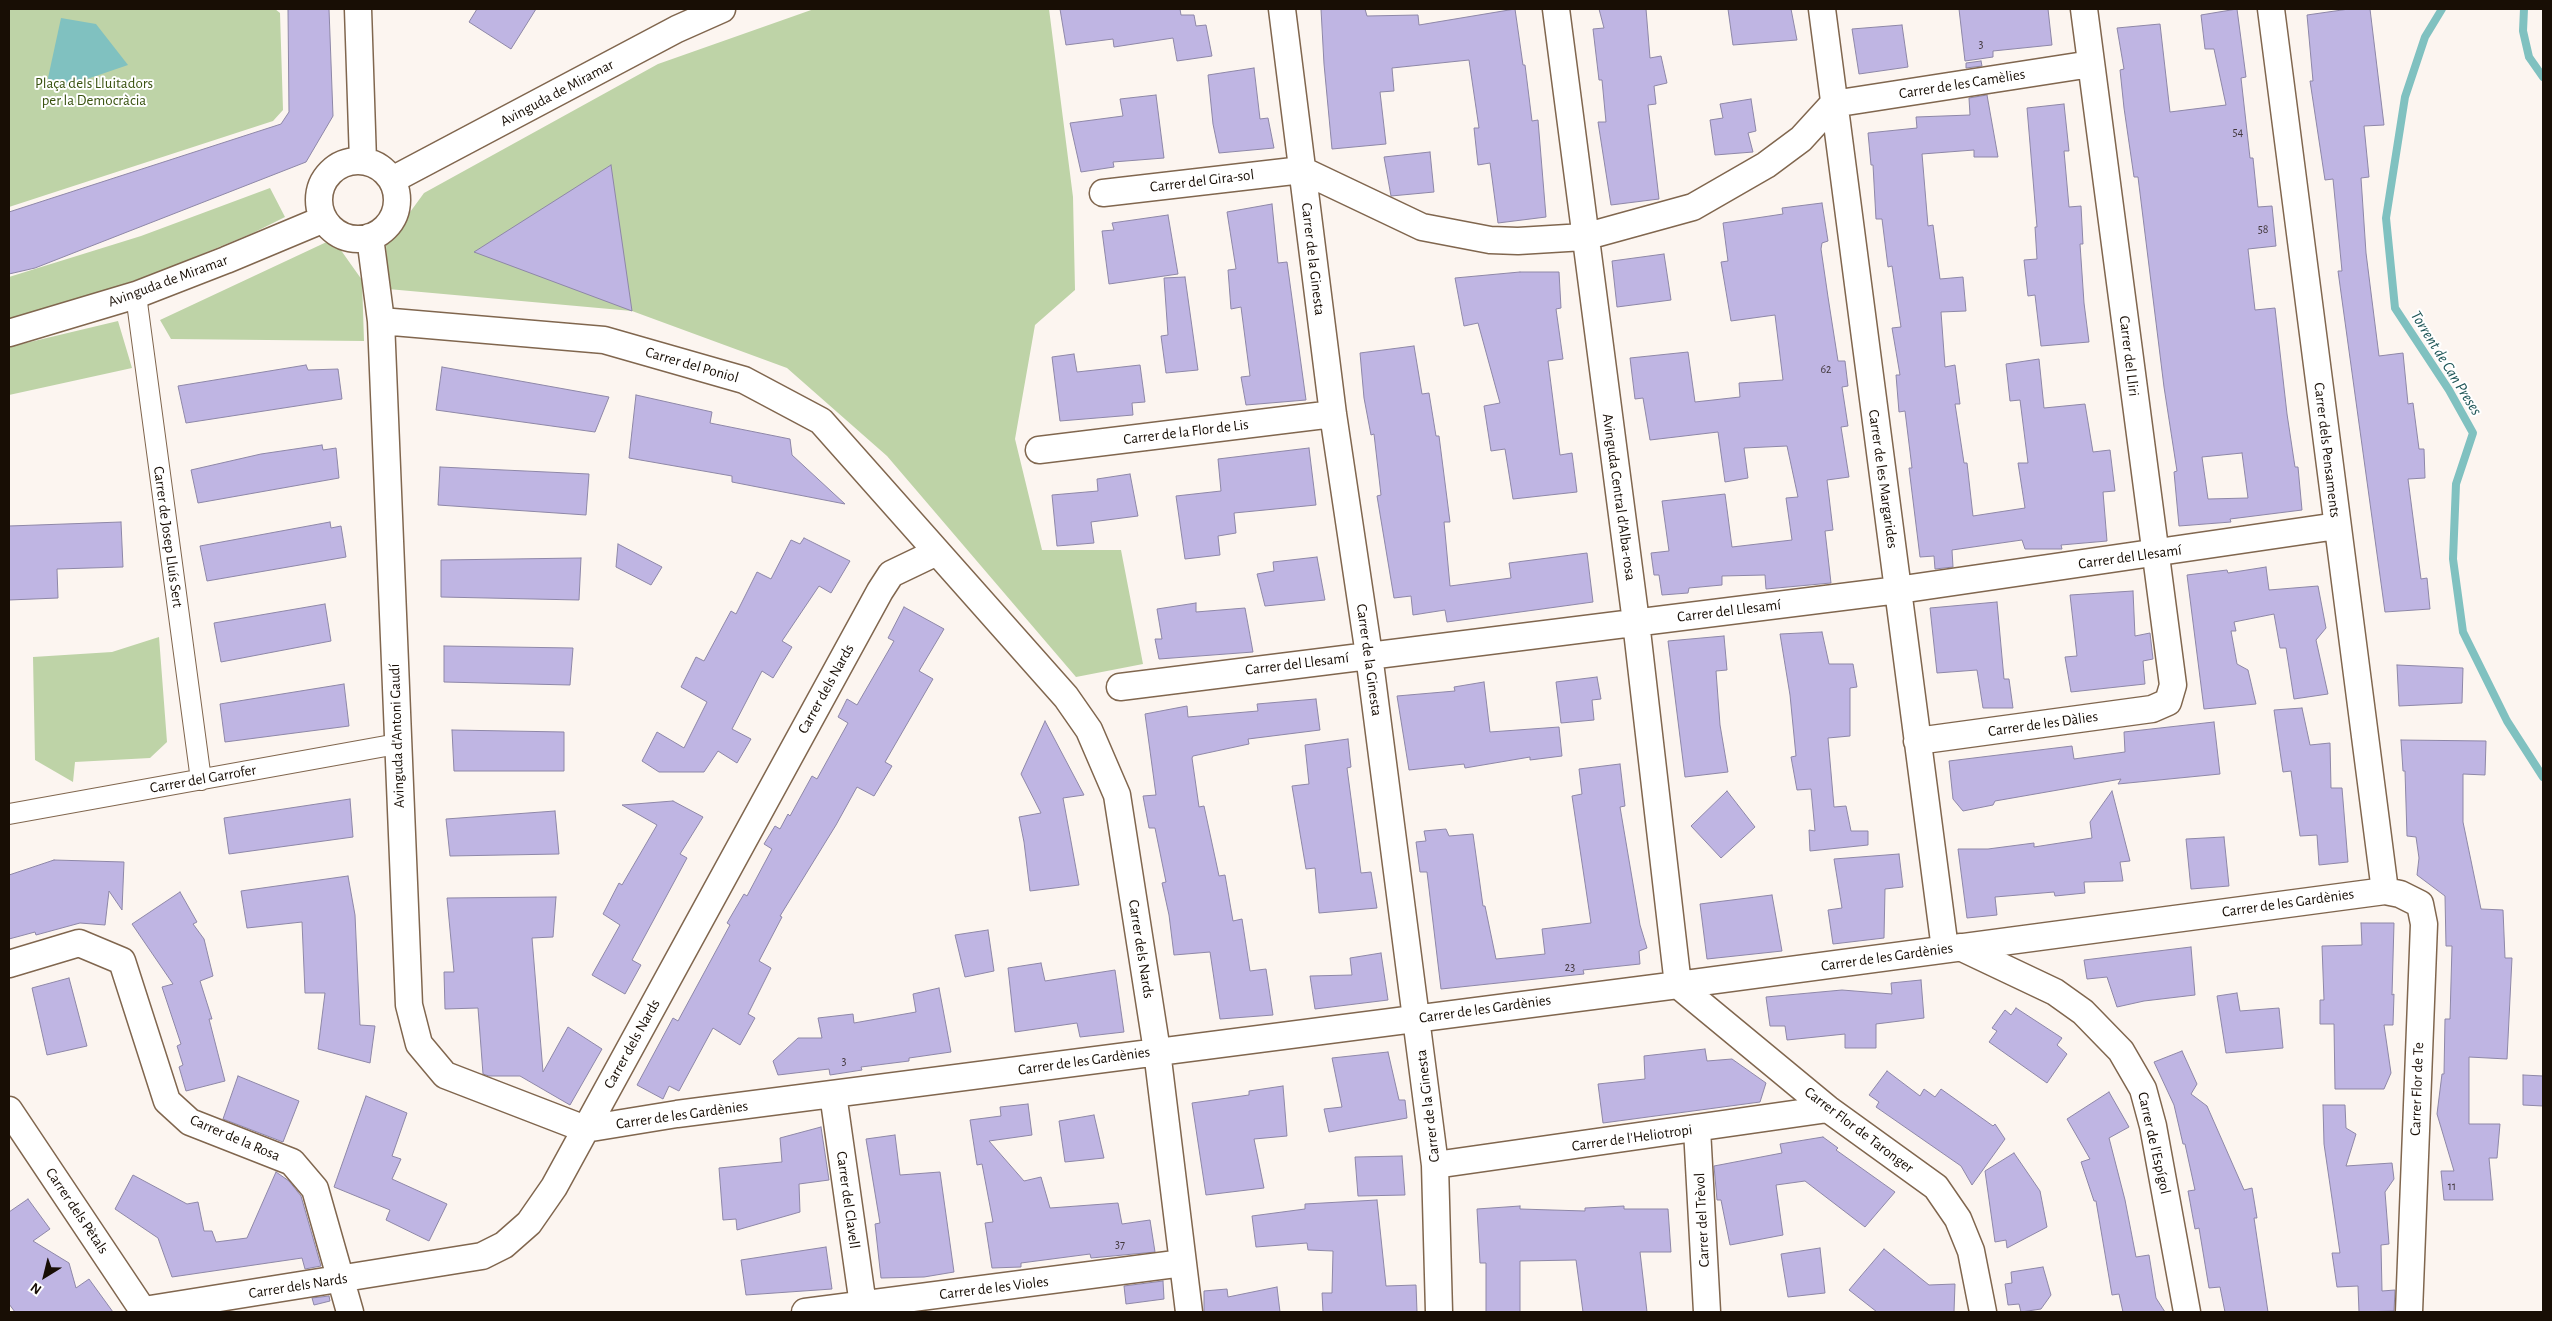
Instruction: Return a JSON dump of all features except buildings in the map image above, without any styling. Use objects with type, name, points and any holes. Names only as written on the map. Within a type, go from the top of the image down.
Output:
[{"type":"street","points":[[358,9],[363,161]]},
{"type":"street","name":"Avinguda de Miramar","points":[[392,180],[677,29],[722,9]]},
{"type":"street","name":"Carrer de la Ginesta","points":[[1282,9],[1333,414],[1369,655],[1435,1165],[1439,1312]]},
{"type":"street","name":"Avinguda Central d'Alba-rosa","points":[[1556,9],[1584,237],[1636,622],[1678,985]]},
{"type":"street","name":"Carrer de les Margarides","points":[[1822,9],[1917,741],[1952,948]]},
{"type":"street","name":"Carrer del Lliri","points":[[2084,9],[2173,685],[2168,702]]},
{"type":"street","name":"Carrer dels Pensaments","points":[[2271,9],[2385,891]]},
{"type":"street","name":"Carrer de les Camèlies","points":[[1833,104],[2091,64]]},
{"type":"street","points":[[1302,170],[1422,227],[1490,240],[1518,241],[1584,237],[1693,207],[1766,165],[1801,139],[1833,104]]},
{"type":"street","points":[[363,161],[385,171],[392,180],[397,193],[397,207],[392,220],[382,230],[370,237],[358,239],[345,237],[334,230],[324,219],[320,209],[320,199],[325,179],[341,164],[363,161]]},
{"type":"street","name":"Carrer del Gira-sol","points":[[1103,193],[1302,170]]},
{"type":"street","name":"Avinguda de Miramar","points":[[9,334],[136,295],[324,219]]},
{"type":"street","name":"Avinguda d'Antoni Gaudí","points":[[370,237],[381,321],[409,1005],[419,1044],[445,1075],[585,1129]]},
{"type":"street","name":"Carrer de Josep Lluís Sert","points":[[136,295],[201,780]]},
{"type":"street","name":"Carrer del Poniol","points":[[381,321],[604,340],[744,380],[822,421],[937,552]]},
{"type":"street","name":"Carrer de la Flor de Lis","points":[[1039,450],[1333,414]]},
{"type":"street","name":"Carrer del Llesamí","points":[[1120,687],[1898,590],[2337,526]]},
{"type":"street","name":"Carrer dels Nards","points":[[144,1311],[482,1256],[504,1245],[529,1223],[554,1187],[880,591],[891,574],[937,552],[1066,697],[1090,730],[1117,795],[1157,1051],[1189,1312]]},
{"type":"street","name":"Carrer de les Dàlies","points":[[1917,741],[2152,709],[2168,702]]},
{"type":"street","name":"Carrer del Garrofer","points":[[9,814],[397,744]]},
{"type":"street","name":"Carrer de les Gardènies","points":[[585,1129],[1157,1051],[1678,985],[2385,891]]},
{"type":"street","name":"Carrer Flor de Te","points":[[2385,891],[2400,894],[2420,904],[2424,924],[2409,1312]]},
{"type":"street","name":"Carrer de la Rosa","points":[[9,964],[79,943],[122,960],[167,1101],[190,1122],[292,1162],[315,1189],[350,1312]]},
{"type":"street","name":"Carrer de l'Espígol","points":[[1952,948],[2055,992],[2083,1012],[2122,1051],[2143,1089],[2153,1126],[2188,1312]]},
{"type":"street","name":"Carrer Flor de Taronger","points":[[1678,985],[1828,1109],[1936,1187],[1958,1219],[1971,1251],[1984,1312]]},
{"type":"street","name":"Carrer del Clavell","points":[[833,1094],[863,1305]]},
{"type":"street","name":"Carrer de l'Heliotropi","points":[[1435,1165],[1828,1109]]},
{"type":"street","name":"Carrer dels Pètals","points":[[9,1110],[144,1311]]},
{"type":"street","name":"Carrer del Trèvol","points":[[1697,1129],[1707,1312]]},
{"type":"street","name":"Carrer de les Violes","points":[[805,1312],[1183,1263]]},
{"type":"green space","name":"Plaça dels Lluitadors per la Democràcia","points":[[9,9],[275,9],[280,13],[283,110],[273,121],[9,207]]},
{"type":"green space","points":[[814,9],[1049,9],[1073,197],[1075,290],[1035,325],[1015,439],[1042,550],[1121,550],[1143,664],[1076,677],[887,456],[787,368],[632,311],[388,289],[386,245],[424,193],[658,64]]},
{"type":"green space","points":[[270,188],[285,217],[253,233],[154,274],[9,322],[9,277],[141,236]]},
{"type":"green space","points":[[333,239],[362,280],[364,341],[171,339],[160,320]]},
{"type":"green space","points":[[118,321],[132,368],[9,395],[9,347]]},
{"type":"green space","points":[[159,637],[167,742],[150,758],[75,762],[73,782],[35,760],[33,657],[112,652]]},
{"type":"water","points":[[61,18],[96,24],[128,65],[55,90],[48,78]]},
{"type":"waterway","name":"Torrent de Can Preses","points":[[2442,9],[2425,37],[2405,97],[2386,218],[2395,308],[2449,390],[2473,433],[2456,484],[2453,559],[2463,632],[2507,721],[2543,777]]},
{"type":"waterway","points":[[2524,9],[2523,31],[2529,57],[2543,77]]}]
